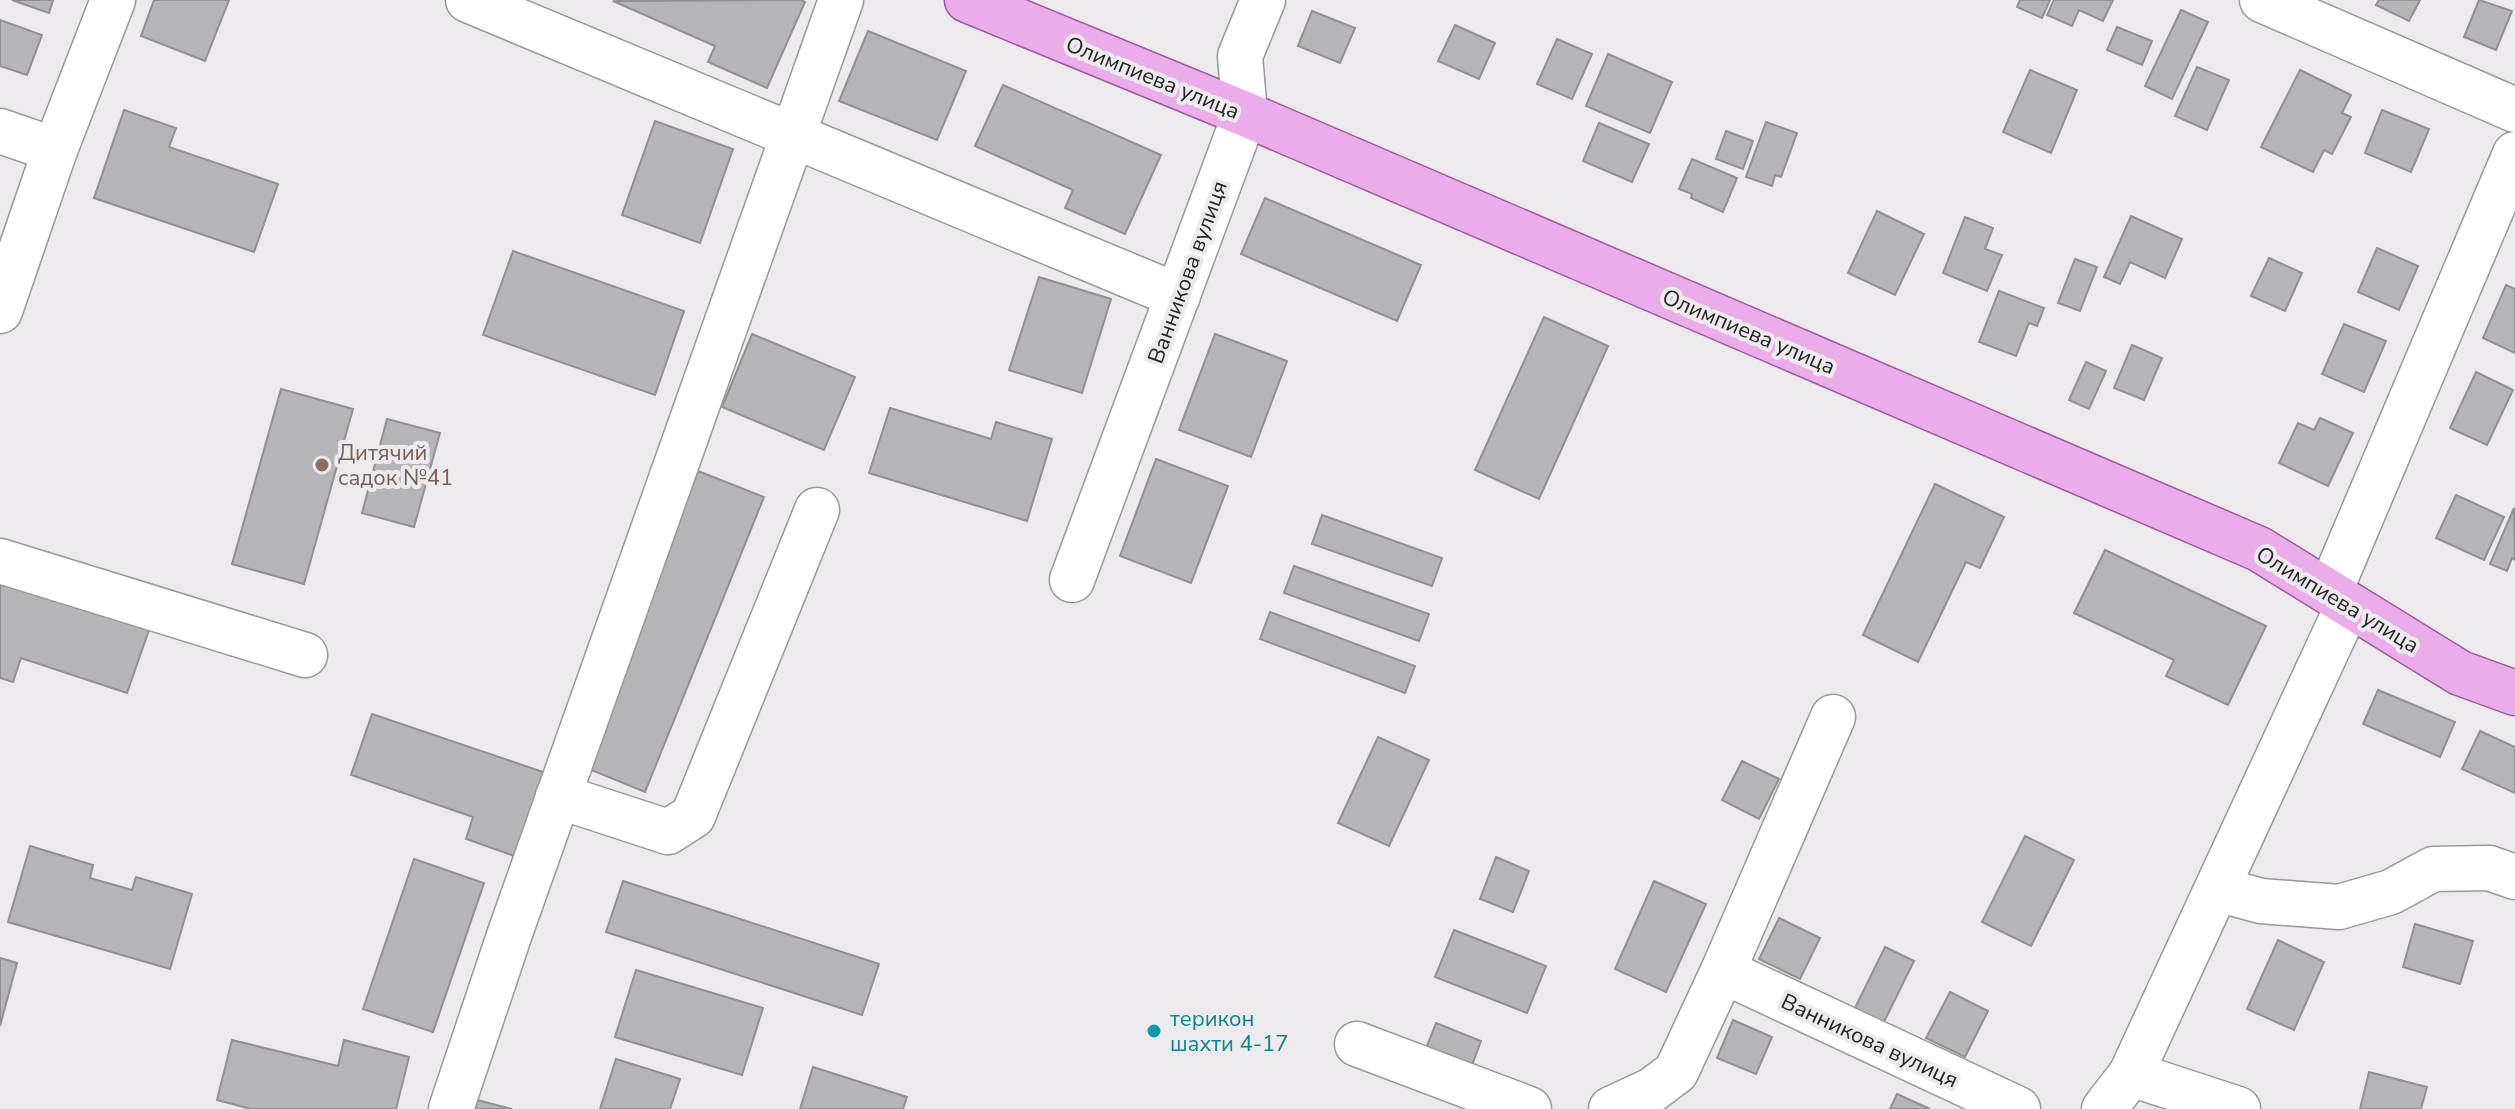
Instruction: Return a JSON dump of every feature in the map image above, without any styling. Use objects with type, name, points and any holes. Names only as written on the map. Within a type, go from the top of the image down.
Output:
[{"type":"main road","name":"Олимпиева улица","points":[[967,0],[1245,114],[2259,549],[2460,673],[2515,693]]},
{"type":"street","points":[[0,311],[55,150],[113,0]]},
{"type":"street","points":[[468,0],[1178,296]]},
{"type":"street","points":[[451,1109],[558,796],[841,0]]},
{"type":"street","points":[[1245,114],[1240,56],[1263,0]]},
{"type":"street","points":[[2262,0],[2515,110]]},
{"type":"street","name":"Ванникова вулиця","points":[[1072,580],[1245,114]]},
{"type":"street","points":[[0,131],[55,150]]},
{"type":"street","points":[[2104,1109],[2131,1074],[2217,889],[2339,598],[2515,154]]},
{"type":"street","points":[[558,796],[668,832],[693,816],[817,510]]},
{"type":"street","points":[[0,561],[305,655]]},
{"type":"street","points":[[1611,1109],[1652,1090],[1676,1072],[1833,717]]},
{"type":"street","points":[[2217,889],[2261,901],[2339,907],[2391,892],[2433,869],[2489,868],[2515,877]]},
{"type":"street","name":"Ванникова вулиця","points":[[1723,971],[2018,1109]]},
{"type":"street","points":[[1357,1044],[1529,1109]]},
{"type":"street","points":[[2131,1074],[2238,1109]]},
{"type":"building","points":[[12,0],[53,0],[49,13]]},
{"type":"building","points":[[154,0],[229,0],[205,61],[141,36]]},
{"type":"building","points":[[2020,0],[2050,0],[2042,18],[2017,7]]},
{"type":"building","points":[[2054,0],[2113,0],[2103,21],[2079,10],[2072,26],[2047,15]]},
{"type":"building","points":[[2379,0],[2420,0],[2409,21],[2376,5]]},
{"type":"building","points":[[2479,0],[2512,11],[2496,50],[2464,37]]},
{"type":"building","points":[[613,1],[805,2],[767,88],[708,62],[715,46]]},
{"type":"building","points":[[2181,10],[2208,22],[2172,99],[2145,86]]},
{"type":"building","points":[[1312,11],[1355,28],[1340,63],[1298,46]]},
{"type":"building","points":[[0,20],[42,35],[27,75],[0,66]]},
{"type":"building","points":[[1455,25],[1495,43],[1479,79],[1438,61]]},
{"type":"building","points":[[2117,27],[2152,41],[2142,65],[2107,50]]},
{"type":"building","points":[[868,31],[966,71],[937,140],[839,101]]},
{"type":"building","points":[[1557,39],[1592,54],[1572,99],[1537,84]]},
{"type":"building","points":[[1608,54],[1672,82],[1650,133],[1586,106]]},
{"type":"building","points":[[2197,67],[2229,80],[2207,130],[2175,116]]},
{"type":"building","points":[[2030,70],[2077,90],[2051,153],[2003,132]]},
{"type":"building","points":[[2300,70],[2351,95],[2342,113],[2351,117],[2332,154],[2324,150],[2313,172],[2261,147]]},
{"type":"building","points":[[1003,85],[1161,155],[1125,234],[1065,208],[1073,190],[975,146]]},
{"type":"building","points":[[124,110],[176,128],[169,147],[278,184],[254,252],[94,198]]},
{"type":"building","points":[[2382,110],[2429,129],[2411,172],[2365,153]]},
{"type":"building","points":[[655,121],[733,149],[700,243],[622,215]]},
{"type":"building","points":[[1766,122],[1797,133],[1781,177],[1775,175],[1772,186],[1746,177]]},
{"type":"building","points":[[1599,123],[1649,144],[1632,182],[1583,161]]},
{"type":"building","points":[[1726,131],[1753,141],[1743,169],[1716,159]]},
{"type":"building","points":[[1692,159],[1737,178],[1723,212],[1691,198],[1692,194],[1679,189]]},
{"type":"building","points":[[1265,198],[1421,265],[1397,321],[1241,254]]},
{"type":"building","points":[[1877,211],[1924,234],[1895,295],[1848,273]]},
{"type":"building","points":[[2131,216],[2182,239],[2165,278],[2130,262],[2120,284],[2104,277]]},
{"type":"building","points":[[1965,217],[1993,228],[1985,249],[2002,255],[1987,291],[1943,273]]},
{"type":"building","points":[[2377,248],[2418,266],[2399,310],[2358,292]]},
{"type":"building","points":[[513,251],[684,311],[655,395],[483,335]]},
{"type":"building","points":[[2269,258],[2302,273],[2285,311],[2251,296]]},
{"type":"building","points":[[2075,259],[2097,267],[2080,311],[2058,303]]},
{"type":"building","points":[[1039,277],[1111,299],[1082,393],[1009,370]]},
{"type":"building","points":[[2506,285],[2515,289],[2515,353],[2483,338]]},
{"type":"building","points":[[1999,291],[2044,308],[2037,326],[2029,323],[2016,356],[1979,342]]},
{"type":"building","points":[[1544,317],[1608,346],[1539,499],[1475,470]]},
{"type":"building","points":[[2344,324],[2386,341],[2364,392],[2322,374]]},
{"type":"building","points":[[752,334],[855,377],[824,450],[722,407]]},
{"type":"building","points":[[1215,334],[1287,361],[1251,457],[1179,430]]},
{"type":"building","points":[[2132,345],[2162,358],[2144,400],[2114,388]]},
{"type":"building","points":[[2086,362],[2106,371],[2089,409],[2069,400]]},
{"type":"building","points":[[2476,372],[2513,390],[2487,445],[2450,428]]},
{"type":"building","points":[[281,389],[353,409],[304,584],[232,564]]},
{"type":"building","points":[[890,408],[991,439],[996,422],[1052,439],[1027,521],[869,473]]},
{"type":"building","points":[[2320,418],[2353,433],[2328,486],[2279,463],[2298,423],[2314,430]]},
{"type":"building","points":[[387,419],[440,433],[414,527],[362,513]]},
{"type":"building","points":[[1156,459],[1228,486],[1191,583],[1120,556]]},
{"type":"building","points":[[698,471],[764,497],[645,792],[579,765]]},
{"type":"building","points":[[1935,484],[2004,517],[1980,568],[1966,562],[1918,662],[1863,635]]},
{"type":"building","points":[[2456,495],[2504,517],[2484,560],[2436,538]]},
{"type":"building","points":[[2514,508],[2515,560],[2512,558],[2507,571],[2490,564]]},
{"type":"building","points":[[1322,515],[1442,558],[1432,586],[1312,544]]},
{"type":"building","points":[[2105,550],[2266,626],[2228,705],[2166,676],[2174,660],[2074,613]]},
{"type":"building","points":[[1294,566],[1429,614],[1419,641],[1284,593]]},
{"type":"building","points":[[0,580],[149,630],[127,693],[21,658],[13,682],[0,678]]},
{"type":"building","points":[[1270,612],[1415,666],[1405,693],[1260,639]]},
{"type":"building","points":[[2378,690],[2455,722],[2440,757],[2363,724]]},
{"type":"building","points":[[372,714],[555,776],[526,860],[466,839],[473,817],[351,775]]},
{"type":"building","points":[[2480,731],[2515,747],[2515,793],[2462,769]]},
{"type":"building","points":[[1378,737],[1429,760],[1389,846],[1338,823]]},
{"type":"building","points":[[1742,761],[1779,779],[1759,819],[1722,800]]},
{"type":"building","points":[[2025,836],[2074,860],[2031,946],[1982,922]]},
{"type":"building","points":[[30,846],[93,865],[90,878],[132,890],[136,877],[192,894],[170,969],[8,922]]},
{"type":"building","points":[[1496,857],[1529,871],[1513,912],[1480,899]]},
{"type":"building","points":[[414,859],[484,883],[433,1032],[363,1009]]},
{"type":"building","points":[[623,881],[879,964],[862,1015],[606,932]]},
{"type":"building","points":[[1654,881],[1706,904],[1666,992],[1615,969]]},
{"type":"building","points":[[1779,918],[1820,938],[1800,979],[1759,959]]},
{"type":"building","points":[[2415,924],[2473,941],[2460,984],[2403,967]]},
{"type":"building","points":[[1454,930],[1546,966],[1527,1013],[1435,977]]},
{"type":"building","points":[[2278,940],[2324,962],[2294,1030],[2247,1009]]},
{"type":"building","points":[[1885,947],[1914,961],[1880,1030],[1851,1016]]},
{"type":"building","points":[[0,958],[17,963],[0,1026]]},
{"type":"building","points":[[636,970],[763,1008],[742,1075],[615,1037]]},
{"type":"building","points":[[1950,992],[1988,1011],[1965,1057],[1926,1038]]},
{"type":"building","points":[[1733,1020],[1772,1037],[1756,1074],[1717,1058]]},
{"type":"building","points":[[1436,1023],[1481,1041],[1469,1073],[1423,1056]]},
{"type":"building","points":[[232,1040],[338,1066],[344,1040],[409,1057],[396,1109],[251,1109],[217,1100]]},
{"type":"building","points":[[616,1059],[680,1079],[670,1109],[600,1109]]},
{"type":"building","points":[[813,1067],[907,1097],[903,1109],[800,1109]]},
{"type":"building","points":[[2369,1072],[2427,1087],[2421,1109],[2360,1109]]},
{"type":"building","points":[[1897,1094],[1930,1109],[1890,1109]]},
{"type":"building","points":[[473,1099],[512,1109],[470,1109]]},
{"type":"place","name":"Дитячий садок №41","points":[[322,465]]},
{"type":"place","name":"терикон шахти 4-17","points":[[1154,1031]]}]
